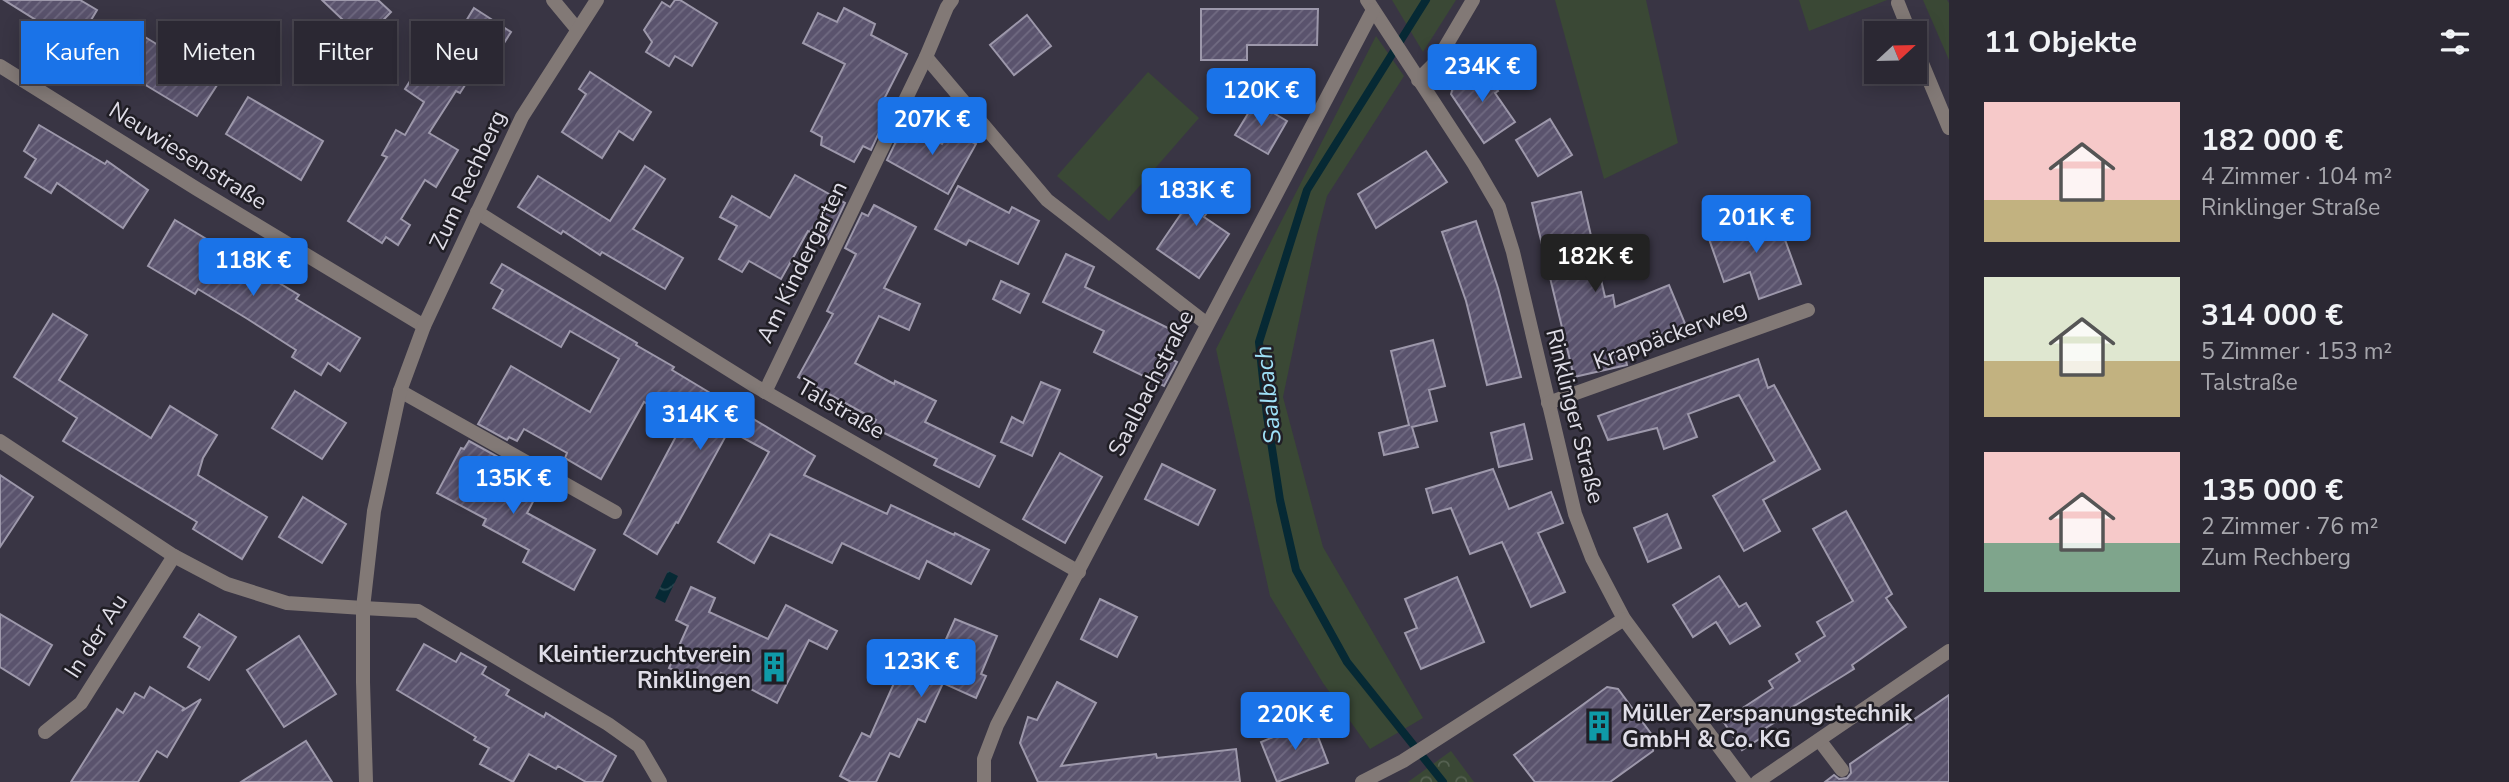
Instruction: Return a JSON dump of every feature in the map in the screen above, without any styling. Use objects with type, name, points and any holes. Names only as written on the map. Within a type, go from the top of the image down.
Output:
[{"type":"street","points":[[553,0],[577,29]]},
{"type":"street","name":"Zum Rechberg","points":[[366,782],[363,608],[374,511],[400,391],[424,326],[522,117],[597,0]]},
{"type":"street","name":"Am Kindergarten","points":[[765,392],[952,0]]},
{"type":"street","points":[[1418,80],[1437,61],[1472,0]]},
{"type":"street","points":[[1898,4],[1905,21]]},
{"type":"street","name":"Rinklinger Straße","points":[[1373,9],[1499,207],[1513,252],[1575,514],[1592,558],[1624,619],[1745,782]]},
{"type":"street","name":"Saalbachstraße","points":[[984,782],[984,759],[998,725],[1373,9]]},
{"type":"street","points":[[926,57],[1046,200],[1207,324]]},
{"type":"street","name":"Neuwiesenstraße","points":[[0,66],[424,326]]},
{"type":"street","points":[[1927,75],[1949,128]]},
{"type":"street","name":"Talstraße","points":[[477,212],[765,392],[1079,572]]},
{"type":"street","name":"Krappäckerweg","points":[[1548,403],[1808,310]]},
{"type":"street","points":[[400,391],[615,512]]},
{"type":"street","points":[[0,441],[174,556],[228,584],[286,603],[418,611],[608,723],[639,746],[660,782]]},
{"type":"street","name":"In der Au","points":[[45,732],[80,703],[174,556]]},
{"type":"street","points":[[1362,782],[1403,761],[1624,619]]},
{"type":"street","points":[[1757,782],[1949,650]]},
{"type":"street","points":[[1820,741],[1842,770]]},
{"type":"green space","points":[[1392,0],[1456,0],[1423,52]]},
{"type":"green space","points":[[1555,0],[1646,0],[1678,143],[1604,179]]},
{"type":"green space","points":[[1799,0],[1887,0],[1809,31]]},
{"type":"green space","points":[[1923,0],[1947,0],[1949,3],[1949,60]]},
{"type":"green space","points":[[1376,36],[1404,76],[1327,196],[1283,397],[1323,547],[1423,718],[1370,749],[1323,683],[1270,596],[1216,349]]},
{"type":"green space","points":[[1148,72],[1199,118],[1109,221],[1057,176]]},
{"type":"green space","points":[[1451,751],[1474,782],[1408,782]]},
{"type":"water","points":[[668,571],[678,576],[665,603],[655,598]]},
{"type":"building","points":[[4,0],[80,0],[97,10],[90,21],[38,21]]},
{"type":"building","points":[[322,0],[378,0],[391,12],[382,21],[344,21]]},
{"type":"building","points":[[675,0],[680,0],[717,23],[692,66],[675,56],[669,66],[646,52],[652,42],[644,30],[662,2],[670,7]]},
{"type":"building","points":[[474,8],[494,21],[466,21]]},
{"type":"building","points":[[844,8],[875,24],[871,35],[907,54],[879,109],[888,113],[871,150],[863,146],[854,162],[821,145],[822,137],[811,131],[845,64],[803,43],[818,13],[837,22]]},
{"type":"building","points":[[1201,9],[1318,9],[1317,45],[1247,45],[1247,60],[1201,60]]},
{"type":"building","points":[[1027,15],[1051,46],[1014,75],[990,45]]},
{"type":"building","points":[[503,27],[511,32],[503,45]]},
{"type":"building","points":[[144,36],[158,45],[158,84],[218,84],[197,116],[144,84]]},
{"type":"building","points":[[1481,64],[1498,91],[1495,93],[1515,122],[1484,143],[1451,94],[1454,84]]},
{"type":"building","points":[[590,72],[651,112],[633,140],[619,131],[602,158],[562,132],[586,94],[579,89]]},
{"type":"building","points":[[411,80],[411,84],[466,84],[460,93],[456,91],[429,133],[458,150],[436,187],[425,180],[401,219],[410,225],[398,245],[386,237],[382,243],[348,221],[387,157],[382,155],[396,130],[405,135],[424,102],[405,89]]},
{"type":"building","points":[[248,97],[323,141],[301,180],[226,134]]},
{"type":"building","points":[[1255,102],[1287,121],[1268,154],[1235,135]]},
{"type":"building","points":[[1550,119],[1572,155],[1538,176],[1516,140]]},
{"type":"building","points":[[905,123],[942,144],[950,130],[976,144],[948,194],[887,160]]},
{"type":"building","points":[[39,125],[105,164],[107,161],[148,190],[123,228],[57,183],[51,193],[25,177],[36,159],[24,151]]},
{"type":"building","points":[[1426,151],[1447,182],[1376,228],[1358,194]]},
{"type":"building","points":[[645,166],[665,179],[633,229],[683,258],[665,289],[602,252],[600,255],[563,231],[561,234],[518,207],[538,176],[610,221]]},
{"type":"building","points":[[1200,170],[1225,187],[1204,217],[1229,234],[1199,278],[1157,249],[1187,205],[1179,199]]},
{"type":"building","points":[[795,175],[845,203],[828,239],[808,231],[781,279],[749,261],[742,272],[719,259],[737,226],[720,217],[732,196],[770,218]]},
{"type":"building","points":[[958,186],[1009,213],[1012,207],[1039,221],[1018,264],[969,240],[966,245],[935,229]]},
{"type":"building","points":[[1581,192],[1605,297],[1613,295],[1615,307],[1669,285],[1686,326],[1624,352],[1627,365],[1574,377],[1532,203]]},
{"type":"building","points":[[874,205],[916,227],[884,288],[920,304],[909,330],[879,316],[855,363],[894,384],[895,381],[936,401],[925,422],[995,456],[979,487],[934,465],[937,459],[872,427],[876,420],[798,377],[833,314],[827,311],[856,254],[845,248],[862,213],[868,216]]},
{"type":"building","points":[[1775,212],[1801,284],[1759,299],[1750,272],[1724,282],[1708,236]]},
{"type":"building","points":[[175,220],[299,295],[296,299],[360,338],[340,371],[328,363],[321,375],[292,357],[296,350],[246,318],[198,289],[195,294],[148,266]]},
{"type":"building","points":[[1476,221],[1498,288],[1521,377],[1487,385],[1466,301],[1442,232]]},
{"type":"building","points":[[1066,254],[1094,267],[1085,287],[1174,331],[1163,355],[1177,362],[1164,386],[1094,352],[1104,331],[1043,302]]},
{"type":"building","points":[[502,264],[637,343],[636,345],[674,367],[672,370],[815,456],[804,475],[887,514],[891,505],[989,550],[971,584],[927,561],[919,579],[842,543],[832,563],[770,534],[754,563],[718,542],[769,452],[729,430],[678,523],[676,522],[657,554],[624,534],[682,425],[644,402],[601,479],[565,458],[567,453],[524,429],[517,441],[509,437],[507,440],[478,424],[511,366],[590,412],[619,359],[570,331],[561,347],[493,308],[503,290],[491,283]]},
{"type":"building","points":[[1001,281],[1029,294],[1020,313],[993,299]]},
{"type":"building","points":[[53,314],[87,335],[59,380],[151,438],[170,406],[217,435],[203,458],[198,475],[267,517],[242,559],[193,529],[197,522],[63,441],[77,418],[14,377]]},
{"type":"building","points":[[1433,340],[1445,386],[1429,390],[1437,421],[1412,427],[1418,447],[1384,455],[1379,433],[1409,425],[1391,351]]},
{"type":"building","points":[[1758,359],[1768,388],[1774,385],[1820,469],[1763,500],[1780,531],[1744,551],[1713,496],[1775,461],[1739,395],[1688,414],[1697,437],[1664,449],[1657,428],[1608,440],[1598,416]]},
{"type":"building","points":[[1041,382],[1060,390],[1032,456],[1001,442],[1012,417],[1023,423]]},
{"type":"building","points":[[295,391],[346,423],[322,459],[272,428]]},
{"type":"building","points":[[1524,424],[1532,459],[1499,467],[1491,433]]},
{"type":"building","points":[[469,441],[498,457],[490,474],[535,498],[527,513],[595,550],[574,590],[523,562],[529,550],[483,525],[486,519],[437,493],[461,448],[464,449]]},
{"type":"building","points":[[1060,453],[1102,477],[1065,543],[1023,519]]},
{"type":"building","points":[[1162,464],[1215,490],[1198,525],[1145,499]]},
{"type":"building","points":[[1493,469],[1509,509],[1551,492],[1563,523],[1538,533],[1565,592],[1531,607],[1502,542],[1470,554],[1451,508],[1433,513],[1426,489]]},
{"type":"building","points":[[0,475],[33,497],[0,547]]},
{"type":"building","points":[[303,497],[346,524],[322,563],[279,537]]},
{"type":"building","points":[[1846,511],[1892,594],[1886,598],[1906,627],[1852,665],[1854,669],[1775,718],[1777,721],[1764,729],[1767,734],[1742,750],[1723,721],[1773,688],[1769,681],[1800,661],[1796,654],[1825,636],[1817,622],[1853,601],[1813,529]]},
{"type":"building","points":[[1667,514],[1681,548],[1648,562],[1634,528]]},
{"type":"building","points":[[1719,576],[1739,607],[1746,603],[1760,626],[1730,644],[1716,622],[1693,637],[1673,605]]},
{"type":"building","points":[[1457,577],[1484,642],[1421,669],[1405,633],[1417,628],[1405,599]]},
{"type":"building","points":[[691,587],[715,598],[709,612],[768,639],[786,605],[837,631],[827,649],[809,640],[777,703],[721,673],[714,688],[669,668],[688,626],[676,620]]},
{"type":"building","points":[[1100,599],[1137,617],[1117,657],[1081,639]]},
{"type":"building","points":[[0,614],[52,645],[29,685],[0,667]]},
{"type":"building","points":[[199,614],[236,637],[209,680],[188,667],[200,647],[184,637]]},
{"type":"building","points":[[955,619],[997,636],[981,674],[986,676],[976,698],[943,683],[925,722],[918,719],[899,757],[890,753],[876,782],[851,782],[840,776],[862,733],[870,737],[903,663],[927,673],[936,653],[939,655]]},
{"type":"building","points":[[299,636],[336,694],[284,727],[247,670]]},
{"type":"building","points":[[424,644],[456,662],[461,653],[486,667],[482,674],[509,690],[506,695],[544,717],[546,713],[616,756],[602,782],[586,782],[529,754],[513,782],[480,764],[489,748],[474,740],[476,737],[397,690]]},
{"type":"building","points":[[1057,682],[1096,703],[1061,766],[1156,754],[1157,758],[1236,749],[1240,782],[1038,782],[1020,743],[1028,717],[1037,720]]},
{"type":"building","points":[[150,687],[184,708],[182,711],[201,699],[167,757],[157,751],[138,782],[71,782],[117,709],[123,713],[135,693],[144,698]]},
{"type":"building","name":"Müller Zerspanungstechnik GmbH & Co. KG","points":[[1607,687],[1618,689],[1655,739],[1653,751],[1610,782],[1535,782],[1514,755]]},
{"type":"building","points":[[1949,695],[1949,782],[1825,782],[1834,775],[1839,779],[1847,778],[1851,773],[1850,764]]},
{"type":"building","points":[[1312,721],[1328,763],[1277,782],[1261,742]]},
{"type":"building","points":[[306,741],[332,782],[241,782]]},
{"type":"waterway","name":"Saalbach","points":[[1426,0],[1307,190],[1259,342],[1280,500],[1296,570],[1347,662],[1443,782]]},
{"type":"place","name":"Kleintierzuchtverein Rinklingen","points":[[774,667]]},
{"type":"place","name":"Müller Zerspanungstechnik GmbH & Co. KG","points":[[1599,726]]}]
